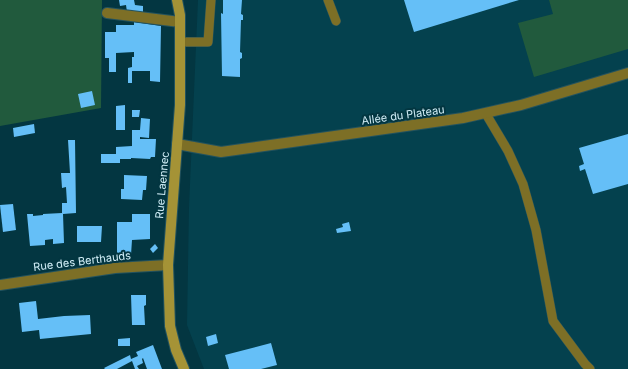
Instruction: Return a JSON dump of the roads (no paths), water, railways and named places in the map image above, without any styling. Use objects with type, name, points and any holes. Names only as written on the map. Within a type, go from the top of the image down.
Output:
[{"type":"street","name":"Rue Laennec","points":[[177,0],[180,15],[180,106],[168,265],[170,326],[176,350],[184,369]]},
{"type":"street","points":[[107,13],[180,22]]},
{"type":"street","name":"Allée du Plateau","points":[[177,144],[221,152],[463,118],[521,105],[628,73]]},
{"type":"street","name":"Rue des Berthauds","points":[[0,285],[115,268],[168,265]]},
{"type":"lane","points":[[180,42],[208,42],[211,0]]},
{"type":"lane","points":[[328,0],[336,21]]},
{"type":"lane","points":[[486,114],[508,151],[523,184],[536,230],[553,321],[584,364],[590,369]]}]
